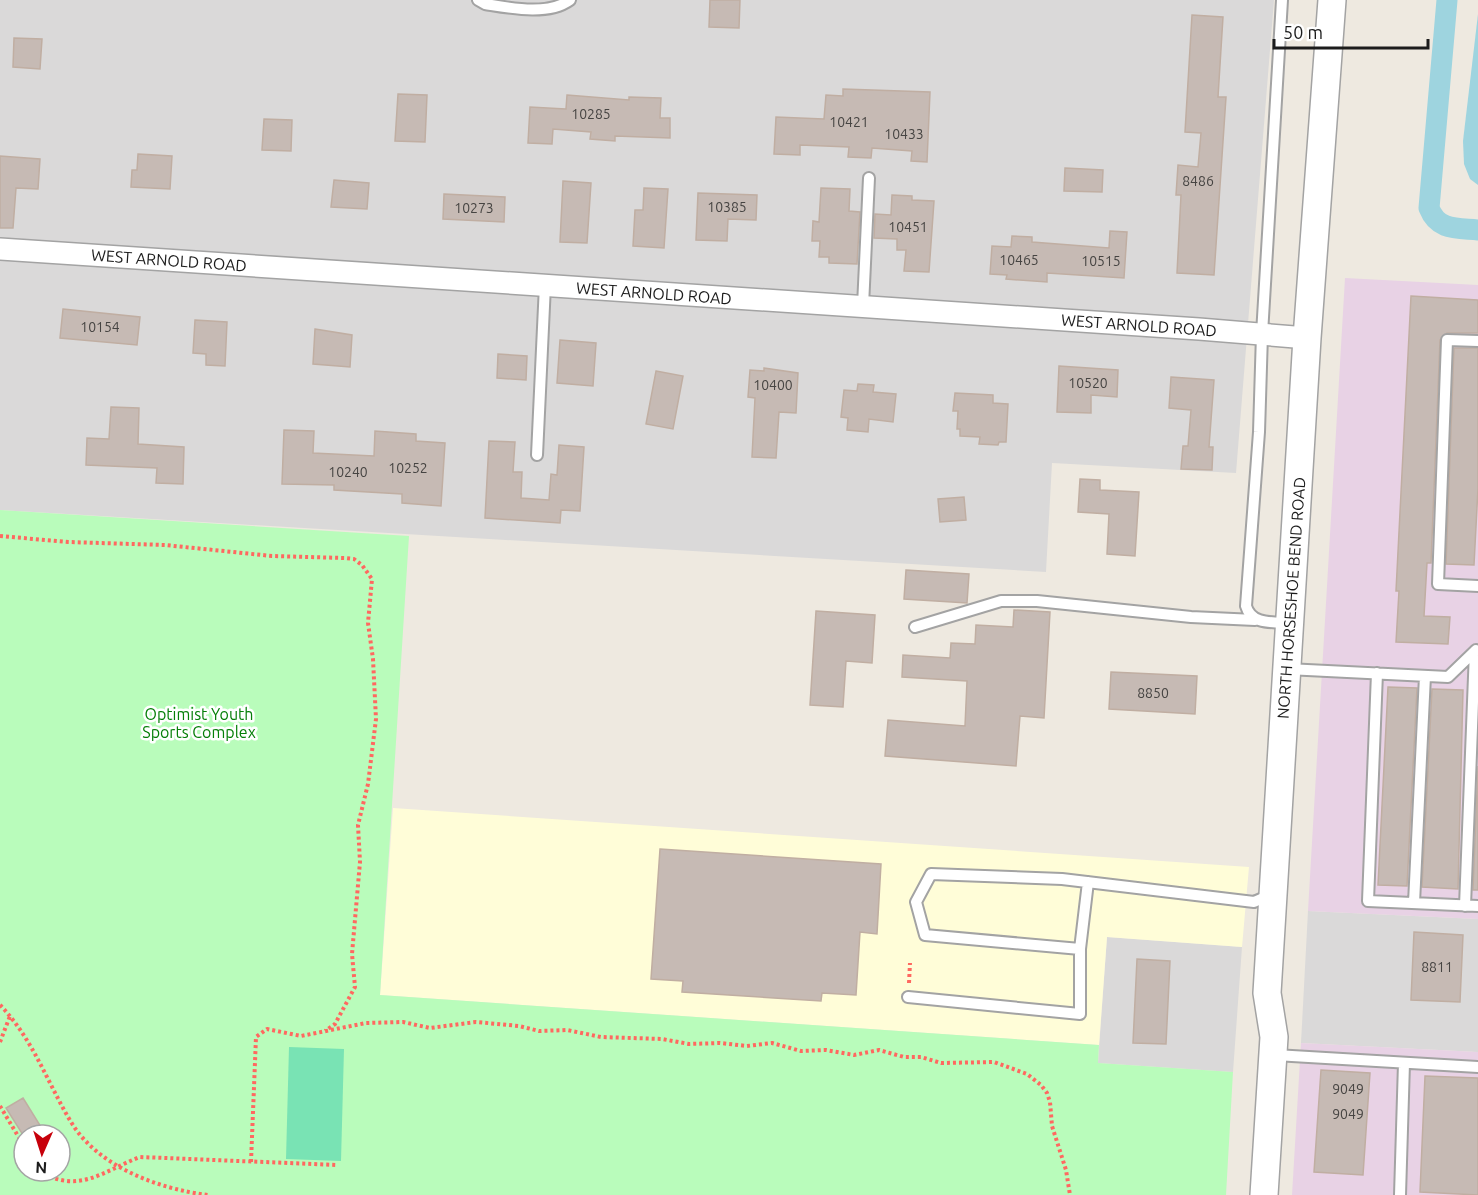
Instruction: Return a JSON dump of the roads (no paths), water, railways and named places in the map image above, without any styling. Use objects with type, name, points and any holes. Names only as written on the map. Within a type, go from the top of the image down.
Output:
[{"type":"street","name":"NORTH HORSESHOE BEND ROAD","points":[[1264,1195],[1274,1037],[1267,993],[1307,338],[1332,0]]},
{"type":"street","name":"WEST ARNOLD ROAD","points":[[0,249],[1307,338]]},
{"type":"lane","points":[[478,0],[485,4],[507,8],[538,9],[553,7],[570,0]]},
{"type":"lane","points":[[1255,620],[1248,614],[1246,606],[1259,432],[1262,334],[1282,0]]},
{"type":"lane","points":[[863,306],[869,178]]},
{"type":"lane","points":[[537,455],[545,285]]},
{"type":"lane","points":[[1478,341],[1447,339],[1438,584],[1478,586]]},
{"type":"lane","points":[[915,627],[1000,601],[1037,602],[1191,618],[1290,623]]},
{"type":"lane","points":[[1287,669],[1448,677],[1477,649]]},
{"type":"lane","points":[[1465,906],[1477,649]]},
{"type":"lane","points":[[1377,673],[1368,901],[1478,906]]},
{"type":"lane","points":[[1414,903],[1425,676]]},
{"type":"lane","points":[[1080,949],[925,935],[916,902],[931,874],[1088,882],[1254,902],[1273,893]]},
{"type":"lane","points":[[908,997],[1080,1014],[1080,949],[1088,882]]},
{"type":"lane","points":[[1273,1054],[1478,1067]]},
{"type":"lane","points":[[1400,1195],[1404,1063]]},
{"type":"water","points":[[1478,14],[1478,185],[1470,179],[1464,164],[1463,141]]},
{"type":"waterway","points":[[1447,0],[1429,208],[1443,225],[1478,230]]},
{"type":"park label","name":"Optimist Youth Sports Complex","points":[[199,723]]}]
